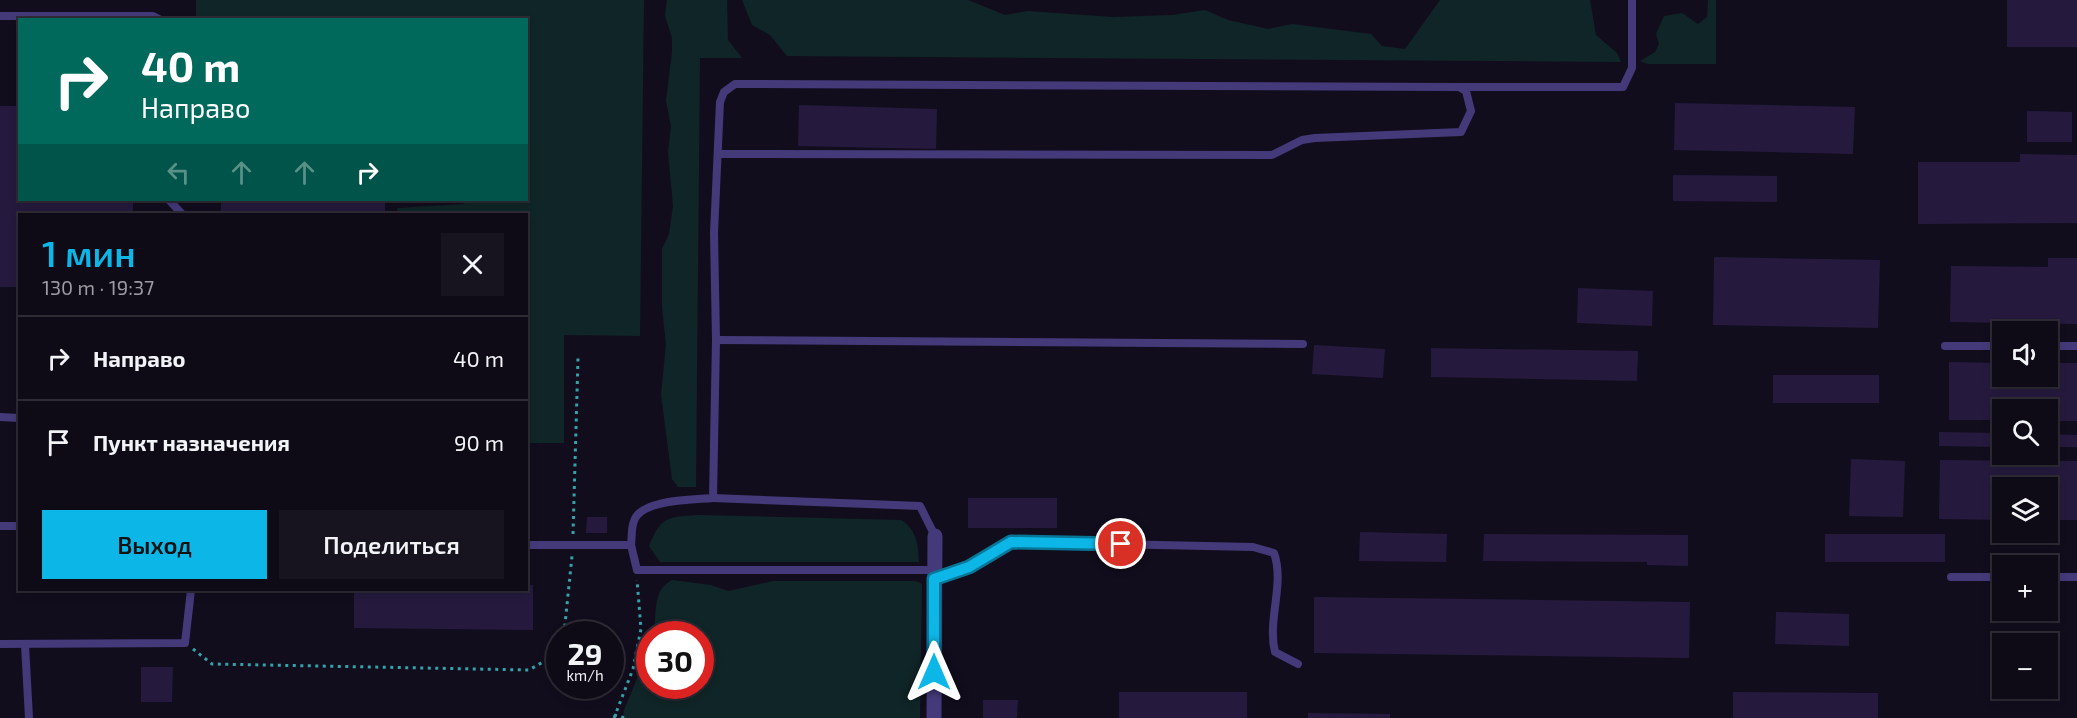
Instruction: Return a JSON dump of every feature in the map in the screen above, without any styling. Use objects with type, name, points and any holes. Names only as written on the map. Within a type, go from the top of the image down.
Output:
[{"type":"street","points":[[934,718],[935,536]]},
{"type":"lane","points":[[713,498],[716,340],[714,233],[720,102],[724,92],[735,84],[1623,87],[1632,68],[1632,0]]},
{"type":"lane","points":[[0,15],[153,16],[157,18]]},
{"type":"lane","points":[[718,154],[1272,154],[1302,140],[1315,138],[1461,132],[1471,111],[1466,91],[1459,87]]},
{"type":"lane","points":[[170,201],[181,213]]},
{"type":"lane","points":[[716,340],[1303,344]]},
{"type":"lane","points":[[1945,346],[1992,346]]},
{"type":"lane","points":[[2058,346],[2077,346]]},
{"type":"lane","points":[[0,417],[18,418]]},
{"type":"lane","points":[[935,536],[920,506],[713,498],[661,503],[644,510],[634,520],[631,545],[637,570],[934,574],[969,567],[1011,542],[1253,547],[1274,553],[1278,566],[1272,638],[1275,652],[1298,664]]},
{"type":"lane","points":[[0,526],[18,526]]},
{"type":"lane","points":[[528,545],[631,545]]},
{"type":"lane","points":[[1951,577],[1992,577]]},
{"type":"lane","points":[[2058,577],[2077,577]]},
{"type":"lane","points":[[0,644],[185,643],[191,591]]},
{"type":"lane","points":[[24,645],[29,718]]},
{"type":"path","points":[[565,621],[572,546],[578,358]]},
{"type":"path","points":[[625,718],[614,716],[633,669],[641,629],[637,570]]},
{"type":"path","points":[[185,643],[212,664],[529,670],[546,660]]},
{"type":"green space","points":[[196,0],[644,0],[640,336],[564,335],[564,443],[528,443],[528,213],[398,213],[397,208],[464,204],[466,201],[528,201],[528,18],[196,18]]},
{"type":"green space","points":[[667,0],[727,0],[728,40],[742,58],[700,58],[696,487],[678,487],[672,479],[661,395],[666,344],[662,307],[662,249],[669,234],[673,206],[668,152],[671,126],[666,101],[672,52],[672,38],[665,16]]},
{"type":"green space","points":[[742,0],[968,0],[1005,15],[1028,11],[1113,17],[1172,15],[1205,10],[1228,20],[1268,29],[1292,24],[1371,34],[1382,46],[1405,49],[1440,0],[1590,0],[1596,35],[1617,53],[1621,62],[787,56],[770,35],[752,25]]},
{"type":"green space","points":[[1708,0],[1716,0],[1716,64],[1648,64],[1640,61],[1655,52],[1659,44],[1656,34],[1664,16],[1682,13],[1698,24],[1707,17]]},
{"type":"green space","points":[[680,516],[901,520],[913,533],[917,543],[919,562],[660,562],[649,546],[662,524]]},
{"type":"green space","points":[[672,580],[711,585],[728,591],[773,581],[915,581],[922,584],[920,718],[623,718],[636,681],[636,699],[714,699],[714,621],[654,621],[658,597],[665,585]]},
{"type":"building","points":[[2007,0],[2077,0],[2077,47],[2007,47]]},
{"type":"building","points":[[1675,103],[1855,107],[1853,154],[1674,150]]},
{"type":"building","points":[[799,105],[937,109],[936,149],[798,146]]},
{"type":"building","points":[[0,106],[18,106],[18,201],[133,201],[133,213],[18,213],[18,287],[0,287]]},
{"type":"building","points":[[2027,111],[2072,112],[2072,142],[2027,142]]},
{"type":"building","points":[[2020,154],[2077,155],[2077,223],[1918,224],[1918,162],[2020,162]]},
{"type":"building","points":[[1673,175],[1777,176],[1777,202],[1673,201]]},
{"type":"building","points":[[221,201],[385,201],[385,213],[221,213]]},
{"type":"building","points":[[1714,257],[1880,260],[1878,328],[1713,325]]},
{"type":"building","points":[[2048,258],[2077,258],[2077,324],[2058,324],[2058,321],[1950,322],[1951,266],[2048,267]]},
{"type":"building","points":[[1578,288],[1653,291],[1652,326],[1577,323]]},
{"type":"building","points":[[1314,345],[1385,349],[1383,378],[1312,374]]},
{"type":"building","points":[[1431,348],[1638,351],[1637,381],[1431,377]]},
{"type":"building","points":[[1949,362],[1992,363],[1992,387],[2058,387],[2058,363],[2077,363],[2077,421],[2058,421],[2058,399],[1992,399],[1992,420],[1949,420]]},
{"type":"building","points":[[1773,375],[1879,375],[1879,403],[1773,403]]},
{"type":"building","points":[[1939,432],[1992,433],[1992,447],[1939,446]]},
{"type":"building","points":[[2058,434],[2077,435],[2077,447],[2058,447]]},
{"type":"building","points":[[1851,459],[1905,461],[1903,517],[1849,516]]},
{"type":"building","points":[[1940,460],[1992,460],[1992,465],[2058,465],[2058,461],[2077,461],[2077,520],[2058,520],[2058,477],[1992,477],[1992,520],[1939,519]]},
{"type":"building","points":[[968,498],[1057,498],[1057,528],[968,528]]},
{"type":"building","points":[[587,517],[607,517],[607,533],[586,533]]},
{"type":"building","points":[[1360,532],[1447,534],[1446,562],[1359,561]]},
{"type":"building","points":[[1484,534],[1688,535],[1688,566],[1647,565],[1647,562],[1483,561]]},
{"type":"building","points":[[1825,534],[1945,534],[1945,562],[1825,562]]},
{"type":"building","points":[[528,585],[533,585],[533,630],[354,628],[354,591],[528,591]]},
{"type":"building","points":[[1314,597],[1690,602],[1689,658],[1314,653]]},
{"type":"building","points":[[1776,612],[1849,614],[1849,646],[1775,644]]},
{"type":"building","points":[[141,667],[173,667],[172,702],[141,702]]},
{"type":"building","points":[[1119,692],[1247,692],[1247,718],[1119,718]]},
{"type":"building","points":[[1733,692],[1878,693],[1878,718],[1733,718]]},
{"type":"building","points":[[983,700],[1018,700],[1017,718],[983,718]]},
{"type":"building","points":[[1308,713],[1390,714],[1390,718],[1308,718]]},
{"type":"route","points":[[934,672],[934,579],[969,567],[1011,542],[1121,544]]}]
